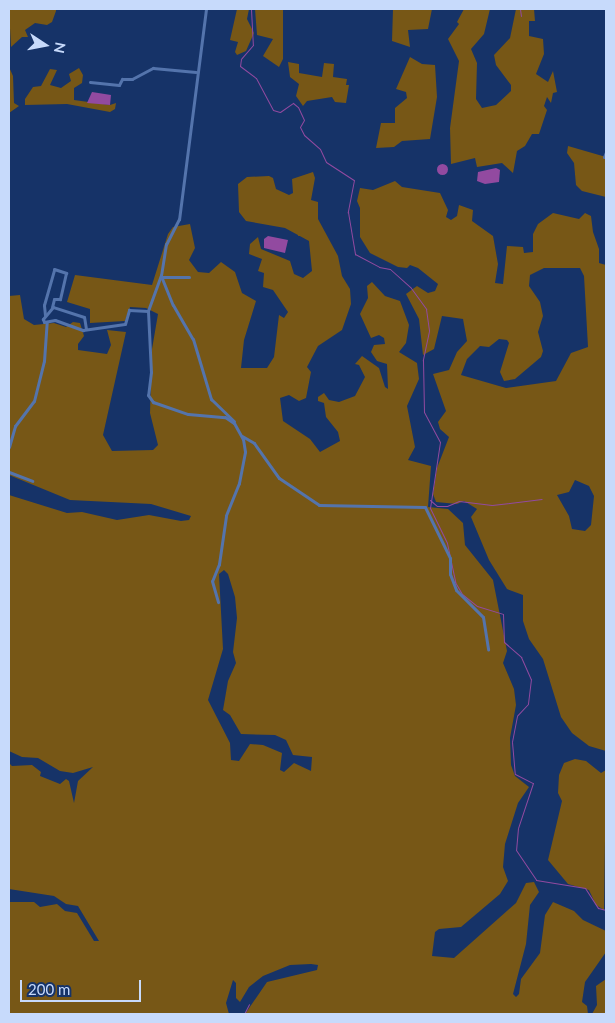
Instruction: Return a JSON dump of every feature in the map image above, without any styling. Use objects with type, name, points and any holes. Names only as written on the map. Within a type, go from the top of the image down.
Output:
[{"type":"street","points":[[206,9],[196,72],[179,219],[166,244],[161,276],[148,311],[151,372],[149,399],[188,414],[217,415],[234,423]]},
{"type":"street","points":[[90,82],[119,85],[122,79],[132,79],[153,68],[196,72]]},
{"type":"street","points":[[604,157],[606,152]]},
{"type":"street","points":[[44,316],[52,307],[54,299],[60,299],[66,273],[54,269],[44,305],[43,321],[47,322]]},
{"type":"street","points":[[161,276],[189,277]]},
{"type":"street","points":[[161,276],[173,305],[193,339],[210,399],[234,423],[242,436],[244,452],[239,484],[226,516],[219,564],[212,581],[218,602]]},
{"type":"street","points":[[52,307],[84,317],[86,329]]},
{"type":"street","points":[[47,322],[55,320],[79,330],[125,324],[129,310],[148,311]]},
{"type":"street","points":[[9,447],[15,426],[34,401],[44,361],[47,322]]},
{"type":"street","points":[[242,436],[254,443],[279,478],[307,499],[324,506],[425,507],[450,558],[450,574],[456,590],[483,617],[488,650]]},
{"type":"street","points":[[9,472],[32,481]]},
{"type":"shaded area","points":[[9,9],[56,9],[56,11],[52,22],[47,25],[35,23],[25,30],[28,37],[22,37],[11,47]]},
{"type":"shaded area","points":[[237,9],[249,9],[247,19],[254,33],[246,51],[237,55],[235,52],[238,42],[230,40]]},
{"type":"shaded area","points":[[255,9],[283,9],[283,59],[279,67],[263,56],[273,39],[257,35]]},
{"type":"shaded area","points":[[393,9],[432,9],[428,29],[408,30],[410,47],[392,41]]},
{"type":"shaded area","points":[[464,9],[490,9],[484,34],[471,49],[477,63],[476,99],[482,108],[496,105],[511,91],[511,85],[496,65],[494,55],[510,38],[516,9],[534,9],[535,21],[529,21],[529,36],[543,39],[544,54],[536,74],[548,82],[553,71],[557,92],[553,93],[551,103],[547,97],[544,106],[547,110],[539,134],[532,134],[525,146],[517,151],[513,173],[502,163],[477,167],[475,158],[451,164],[450,128],[459,61],[448,39],[459,24],[457,22]]},
{"type":"shaded area","points":[[410,57],[422,64],[435,65],[437,97],[430,139],[402,141],[394,147],[376,148],[381,123],[395,123],[395,108],[407,98],[406,92],[396,89]]},
{"type":"shaded area","points":[[288,62],[299,64],[299,73],[322,77],[324,63],[334,64],[333,77],[347,79],[346,85],[349,85],[346,103],[335,102],[332,97],[307,101],[303,106],[296,96],[299,84],[290,77]]},
{"type":"shaded area","points":[[9,67],[13,76],[14,103],[19,106],[9,113]]},
{"type":"shaded area","points":[[79,68],[83,75],[82,83],[74,88],[74,100],[110,105],[116,103],[115,109],[110,112],[67,104],[25,105],[25,99],[33,87],[41,86],[50,69],[57,70],[50,85],[61,88],[71,81],[69,74]]},
{"type":"shaded area","points":[[92,92],[111,95],[110,105],[87,103]]},
{"type":"shaded area","points":[[568,146],[606,157],[606,197],[582,191],[576,185],[574,163],[567,153]]},
{"type":"shaded area","points":[[442,163],[448,169],[442,175],[436,169]]},
{"type":"shaded area","points":[[496,168],[500,170],[499,182],[485,184],[477,181],[478,172]]},
{"type":"shaded area","points":[[313,172],[315,178],[311,200],[318,202],[318,219],[338,256],[342,276],[350,289],[351,304],[342,330],[318,346],[307,367],[311,372],[306,398],[299,401],[289,395],[280,398],[283,421],[310,439],[320,452],[340,441],[338,432],[326,417],[324,403],[318,401],[318,397],[324,393],[329,400],[339,402],[355,396],[365,377],[359,365],[355,364],[362,356],[379,368],[385,387],[388,389],[387,364],[377,361],[371,352],[374,345],[385,344],[384,338],[379,335],[371,338],[360,314],[368,298],[367,286],[372,282],[385,296],[400,301],[409,325],[406,343],[399,352],[417,363],[419,379],[407,406],[415,447],[408,460],[431,466],[428,507],[448,509],[463,523],[465,545],[493,580],[507,651],[503,663],[514,689],[516,705],[510,738],[511,765],[515,776],[529,787],[518,803],[505,844],[503,867],[508,881],[500,894],[461,927],[439,929],[435,932],[432,956],[454,958],[516,903],[526,883],[534,882],[539,892],[530,905],[526,944],[513,994],[516,997],[519,994],[521,979],[540,953],[545,915],[553,902],[574,911],[583,920],[606,931],[606,952],[585,982],[582,1002],[587,1006],[588,1014],[245,1014],[267,982],[317,970],[318,965],[311,964],[290,965],[263,976],[249,987],[240,1002],[236,998],[236,983],[233,980],[226,1003],[229,1014],[9,1014],[9,902],[34,902],[40,907],[57,904],[65,911],[77,913],[94,941],[99,941],[78,906],[66,904],[54,896],[9,889],[9,763],[12,766],[32,765],[41,772],[40,776],[60,784],[66,779],[69,781],[74,803],[78,781],[93,767],[73,773],[60,771],[38,758],[22,757],[9,751],[9,495],[67,513],[82,512],[117,520],[149,515],[181,521],[189,520],[191,516],[151,504],[70,500],[9,475],[9,296],[20,295],[24,319],[34,325],[54,323],[66,327],[73,322],[80,323],[84,336],[78,344],[78,350],[107,354],[111,345],[107,330],[126,332],[103,435],[112,451],[153,450],[158,445],[150,413],[152,349],[158,314],[146,308],[130,307],[125,321],[90,323],[90,309],[67,302],[75,275],[152,285],[168,234],[173,227],[190,224],[195,248],[189,260],[198,272],[209,273],[221,262],[235,272],[242,293],[256,301],[244,340],[241,368],[267,368],[274,357],[279,315],[284,318],[288,312],[273,290],[263,287],[264,273],[258,271],[262,259],[249,254],[250,244],[258,237],[261,249],[290,261],[294,274],[303,278],[312,271],[309,241],[285,228],[246,221],[239,212],[238,184],[247,177],[269,176],[273,178],[276,189],[289,195],[293,193],[292,179]],"holes":[[[224,570],[228,574],[235,597],[237,618],[233,652],[236,663],[228,681],[223,710],[230,715],[241,734],[275,735],[286,740],[293,755],[312,757],[311,771],[294,763],[284,772],[280,770],[282,753],[263,745],[250,744],[239,761],[231,760],[230,743],[208,700],[223,649],[219,574]]]},
{"type":"shaded area","points":[[395,181],[402,187],[440,193],[448,210],[446,217],[451,220],[457,216],[459,205],[473,210],[472,221],[493,236],[498,264],[495,283],[503,284],[507,246],[523,247],[524,253],[533,252],[533,234],[538,224],[553,213],[579,219],[585,213],[591,216],[593,232],[599,249],[599,263],[606,265],[606,751],[589,746],[572,733],[561,717],[543,659],[529,639],[523,621],[523,595],[507,589],[489,560],[471,517],[477,509],[464,501],[457,504],[436,502],[433,494],[437,468],[449,437],[440,429],[438,422],[446,411],[433,374],[449,370],[457,352],[467,341],[463,319],[442,316],[434,349],[423,355],[419,319],[406,294],[417,286],[428,293],[435,291],[438,284],[418,268],[410,265],[407,268],[398,267],[370,253],[360,237],[360,208],[357,201],[360,188],[373,190]],"holes":[[[544,268],[580,268],[584,276],[588,347],[571,353],[556,381],[506,388],[461,375],[467,359],[480,346],[489,347],[499,339],[507,340],[509,343],[500,372],[504,381],[515,379],[541,357],[543,351],[538,332],[543,316],[540,302],[529,286],[530,275]],[[575,480],[589,486],[594,496],[591,525],[585,531],[572,529],[569,516],[557,495],[569,492]]]},
{"type":"shaded area","points":[[268,236],[288,240],[285,253],[264,248],[264,239]]},
{"type":"shaded area","points":[[575,759],[586,761],[601,773],[606,770],[604,910],[596,905],[589,890],[568,884],[548,860],[562,801],[558,793],[559,775],[564,763]]},
{"type":"shaded area","points":[[606,979],[606,1014],[592,1014],[597,1005],[596,986]]},
{"type":"waterway","points":[[251,9],[253,45],[241,59],[240,66],[256,78],[273,110],[280,112],[293,103],[298,107],[304,120],[300,127],[304,135],[320,149],[326,162],[354,180],[348,212],[355,254],[379,267],[390,269],[411,288],[426,309],[429,331],[423,360],[424,412],[440,442],[430,508],[447,543],[455,582],[462,594],[477,606],[503,614],[504,642],[521,657],[531,679],[528,704],[517,716],[512,742],[515,774],[533,783],[518,828],[516,850],[536,880],[585,888],[598,908],[606,910]]},
{"type":"waterway","points":[[520,9],[521,16]]},
{"type":"waterway","points":[[430,500],[437,506],[447,506],[459,501],[492,505],[542,499]]},
{"type":"waterway","points":[[244,1014],[249,1004]]}]
